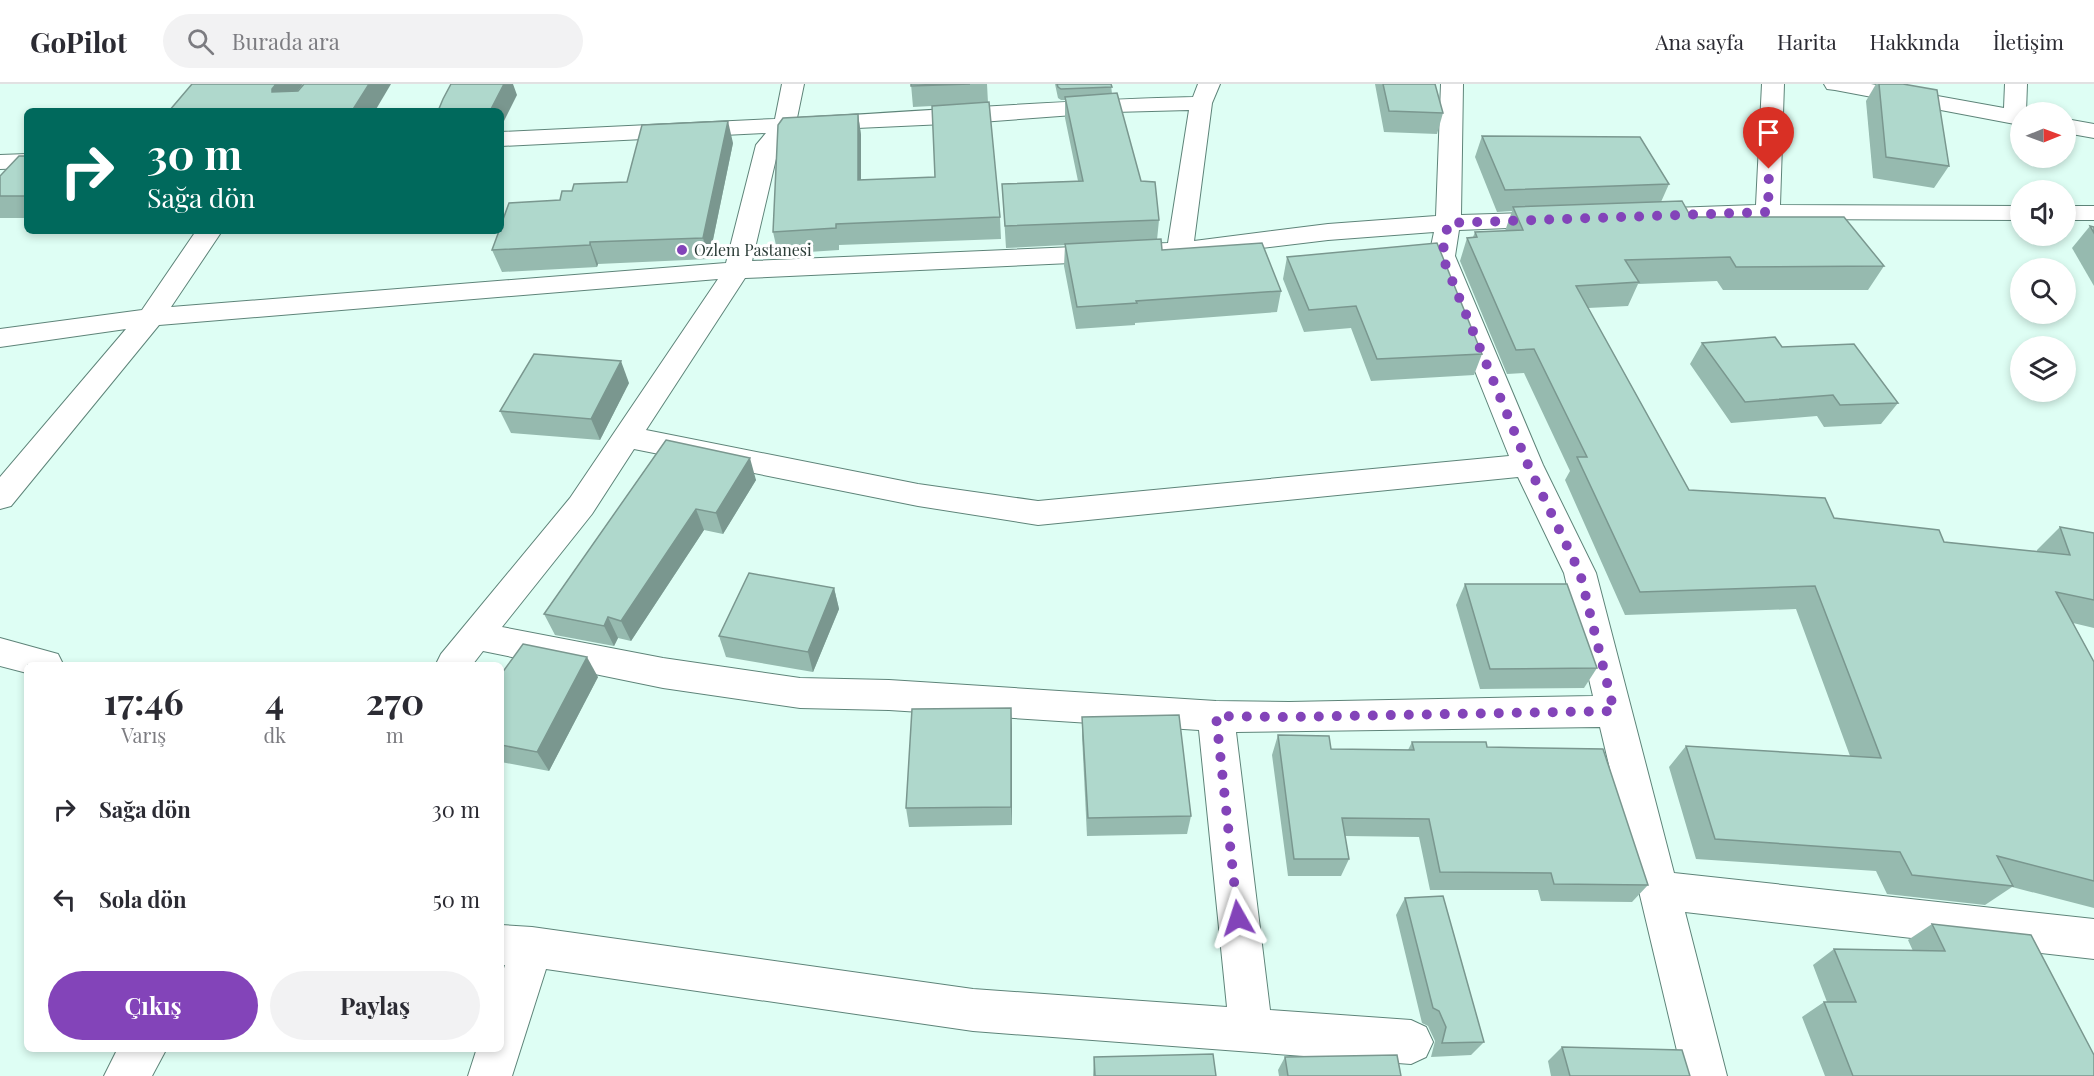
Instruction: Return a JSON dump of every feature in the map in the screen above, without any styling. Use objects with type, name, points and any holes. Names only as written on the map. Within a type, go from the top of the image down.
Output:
[{"type":"street","points":[[455,662],[581,506],[737,270],[768,145],[785,124],[793,84]]},
{"type":"street","points":[[1452,84],[1448,223],[1442,256],[1528,465],[1580,573],[1705,1076]]},
{"type":"street","points":[[1768,212],[1773,84]]},
{"type":"street","points":[[1834,84],[2010,116]]},
{"type":"street","points":[[2016,84],[2017,102]]},
{"type":"street","points":[[504,140],[967,116],[1114,105],[1205,93],[1180,250]]},
{"type":"street","points":[[2076,128],[2094,131]]},
{"type":"street","points":[[0,162],[24,161]]},
{"type":"street","points":[[1626,217],[1768,212],[2010,213]]},
{"type":"street","points":[[2076,213],[2094,213]]},
{"type":"street","points":[[0,338],[151,317],[737,270],[1180,250],[1328,232],[1448,223],[1578,219]]},
{"type":"street","points":[[0,498],[151,317],[207,234]]},
{"type":"street","points":[[628,437],[918,495],[1038,513],[1528,465]]},
{"type":"street","points":[[476,636],[663,673],[800,693],[890,695],[1216,716],[1289,717],[1614,711]]},
{"type":"street","points":[[0,652],[38,662]]},
{"type":"street","points":[[1216,716],[1251,1030]]},
{"type":"street","points":[[1658,890],[2094,939]]},
{"type":"street","points":[[504,1024],[516,946],[973,1010],[1411,1042]]},
{"type":"street","points":[[126,1076],[143,1052]]},
{"type":"street","points":[[490,1076],[498,1052]]},
{"type":"building","points":[[192,84],[276,84],[272,92],[298,91],[304,84],[369,84],[354,108],[172,108]]},
{"type":"building","points":[[451,84],[504,84],[492,108],[439,108]]},
{"type":"building","points":[[911,84],[970,84],[911,86]]},
{"type":"building","points":[[1057,84],[1111,84],[1112,87],[1061,89]]},
{"type":"building","points":[[1383,84],[1435,84],[1443,113],[1389,111]]},
{"type":"building","points":[[1879,84],[1903,84],[1937,90],[1949,166],[1886,157]]},
{"type":"building","points":[[1117,93],[1141,181],[1155,182],[1159,220],[1005,226],[1002,184],[1083,181],[1065,97]]},
{"type":"building","points":[[989,102],[1000,217],[836,224],[836,228],[773,232],[778,125],[783,118],[858,114],[858,180],[935,177],[932,106]]},
{"type":"building","points":[[728,121],[703,238],[590,242],[590,245],[492,250],[498,234],[504,234],[504,217],[509,203],[560,200],[562,191],[572,191],[574,184],[627,182],[642,125]]},
{"type":"building","points":[[1482,136],[1640,137],[1669,184],[1505,190]]},
{"type":"building","points":[[19,156],[24,156],[24,196],[0,196],[0,176]]},
{"type":"building","points":[[1682,201],[1691,217],[1844,217],[1884,266],[1736,267],[1730,257],[1625,260],[1639,282],[1576,286],[1689,490],[1825,498],[1834,518],[1939,530],[1944,542],[2070,555],[2060,527],[2094,533],[2094,600],[2056,592],[2094,662],[2094,881],[1997,856],[2013,886],[1912,875],[1900,852],[1715,839],[1686,746],[1881,758],[1815,586],[1640,592],[1577,457],[1587,457],[1534,349],[1516,350],[1467,238],[1477,237],[1475,232],[1523,230],[1513,207]]},
{"type":"building","points":[[1161,239],[1162,250],[1262,243],[1281,291],[1077,307],[1065,244]]},
{"type":"building","points":[[1437,243],[1482,354],[1377,359],[1356,306],[1309,310],[1287,257]]},
{"type":"building","points":[[1775,337],[1782,347],[1854,344],[1898,403],[1840,405],[1833,395],[1745,402],[1702,343]]},
{"type":"building","points":[[534,354],[621,361],[591,419],[500,411]]},
{"type":"building","points":[[666,440],[750,458],[716,513],[696,509],[621,621],[608,617],[604,626],[544,614]]},
{"type":"building","points":[[749,573],[834,588],[808,652],[719,636]]},
{"type":"building","points":[[1465,584],[1567,584],[1597,668],[1490,669]]},
{"type":"building","points":[[523,644],[587,657],[537,752],[504,746],[504,670]]},
{"type":"building","points":[[1011,708],[1011,807],[906,808],[912,709]]},
{"type":"building","points":[[1179,715],[1191,816],[1088,818],[1082,717]]},
{"type":"building","points":[[1278,735],[1329,736],[1331,749],[1414,750],[1412,742],[1486,742],[1487,747],[1603,749],[1648,885],[1554,884],[1551,873],[1440,872],[1429,819],[1342,818],[1349,859],[1294,859]]},
{"type":"building","points":[[1443,896],[1484,1042],[1442,1043],[1446,1027],[1439,1011],[1433,1008],[1405,898]]},
{"type":"building","points":[[1932,924],[2031,935],[2094,1055],[2094,1076],[1853,1076],[1824,1002],[1856,1002],[1834,949],[1945,951]]},
{"type":"building","points":[[1562,1047],[1682,1050],[1690,1076],[1570,1076]]},
{"type":"building","points":[[1213,1054],[1216,1076],[1095,1076],[1094,1057]]},
{"type":"building","points":[[1397,1055],[1401,1076],[1288,1076],[1285,1057]]},
{"type":"place","name":"Ozlem Pastanesi","points":[[682,250]]},
{"type":"route","points":[[1238,918],[1216,716],[1289,717],[1614,711],[1580,573],[1528,465],[1442,256],[1448,223],[1768,212],[1769,169]]}]
